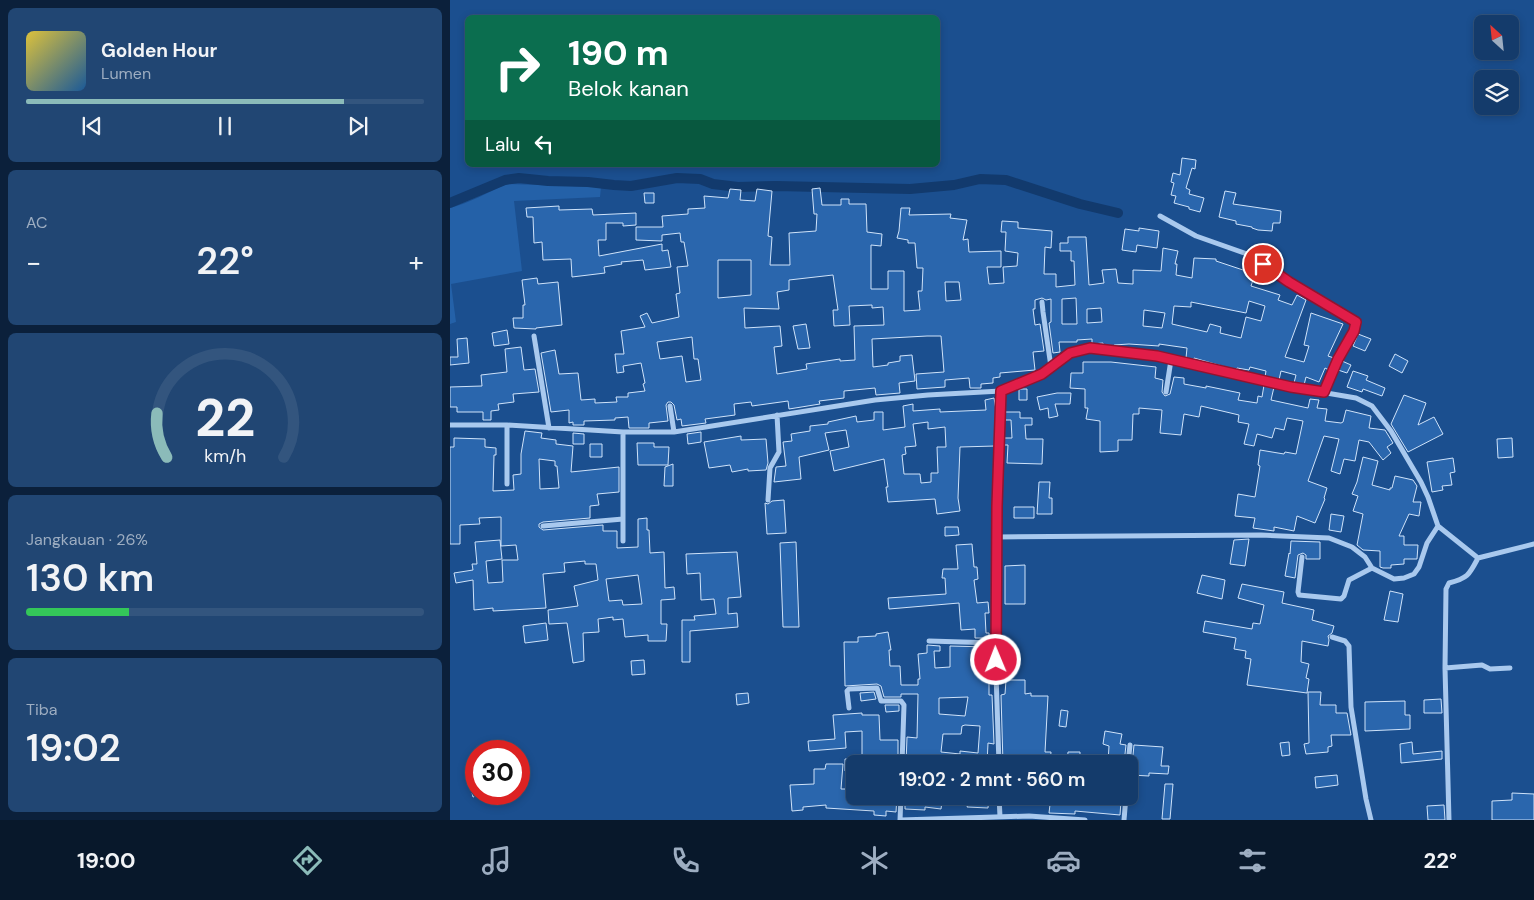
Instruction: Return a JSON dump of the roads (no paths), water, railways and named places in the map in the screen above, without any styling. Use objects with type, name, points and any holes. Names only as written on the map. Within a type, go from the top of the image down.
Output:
[{"type":"street","points":[[1160,216],[1196,236],[1250,255],[1289,282],[1355,321],[1354,331],[1338,359],[1324,392]]},
{"type":"street","points":[[1042,302],[1051,367]]},
{"type":"street","points":[[534,336],[549,428]]},
{"type":"street","points":[[450,425],[507,425],[623,432],[674,432],[875,400],[1001,391],[1042,374],[1070,353],[1090,348],[1157,356],[1356,398],[1372,406],[1391,431],[1421,482],[1438,526],[1478,558]]},
{"type":"street","points":[[1166,392],[1171,360]]},
{"type":"street","points":[[999,755],[996,643],[1001,391]]},
{"type":"street","points":[[670,406],[674,432]]},
{"type":"street","points":[[768,500],[770,468],[779,452],[777,415]]},
{"type":"street","points":[[507,425],[507,484]]},
{"type":"street","points":[[623,432],[623,541]]},
{"type":"street","points":[[543,526],[623,519]]},
{"type":"street","points":[[997,538],[1261,535],[1329,538],[1352,547],[1365,557],[1372,568],[1394,579],[1414,574],[1419,567],[1427,543],[1438,526]]},
{"type":"street","points":[[1449,820],[1445,668],[1447,586],[1449,582],[1460,580],[1470,573],[1478,558],[1534,544]]},
{"type":"street","points":[[1302,557],[1298,592],[1302,596],[1341,599],[1344,596],[1349,580],[1372,568]]},
{"type":"street","points":[[1332,637],[1345,640],[1349,646],[1351,707],[1371,820]]},
{"type":"street","points":[[930,641],[996,643]]},
{"type":"street","points":[[1445,668],[1482,665],[1490,670],[1510,668]]},
{"type":"street","points":[[849,708],[847,691],[849,689],[877,688],[881,702],[903,702],[902,755]]},
{"type":"street","points":[[1129,755],[1130,745]]},
{"type":"street","points":[[901,805],[900,820],[1029,816],[1085,820]]},
{"type":"street","points":[[999,805],[1000,817]]},
{"type":"street","points":[[1124,820],[1125,805]]},
{"type":"waterway","points":[[450,203],[505,180],[519,178],[631,186],[677,178],[700,179],[713,184],[738,187],[910,189],[954,185],[980,179],[1006,180],[1080,204],[1118,213]]}]
